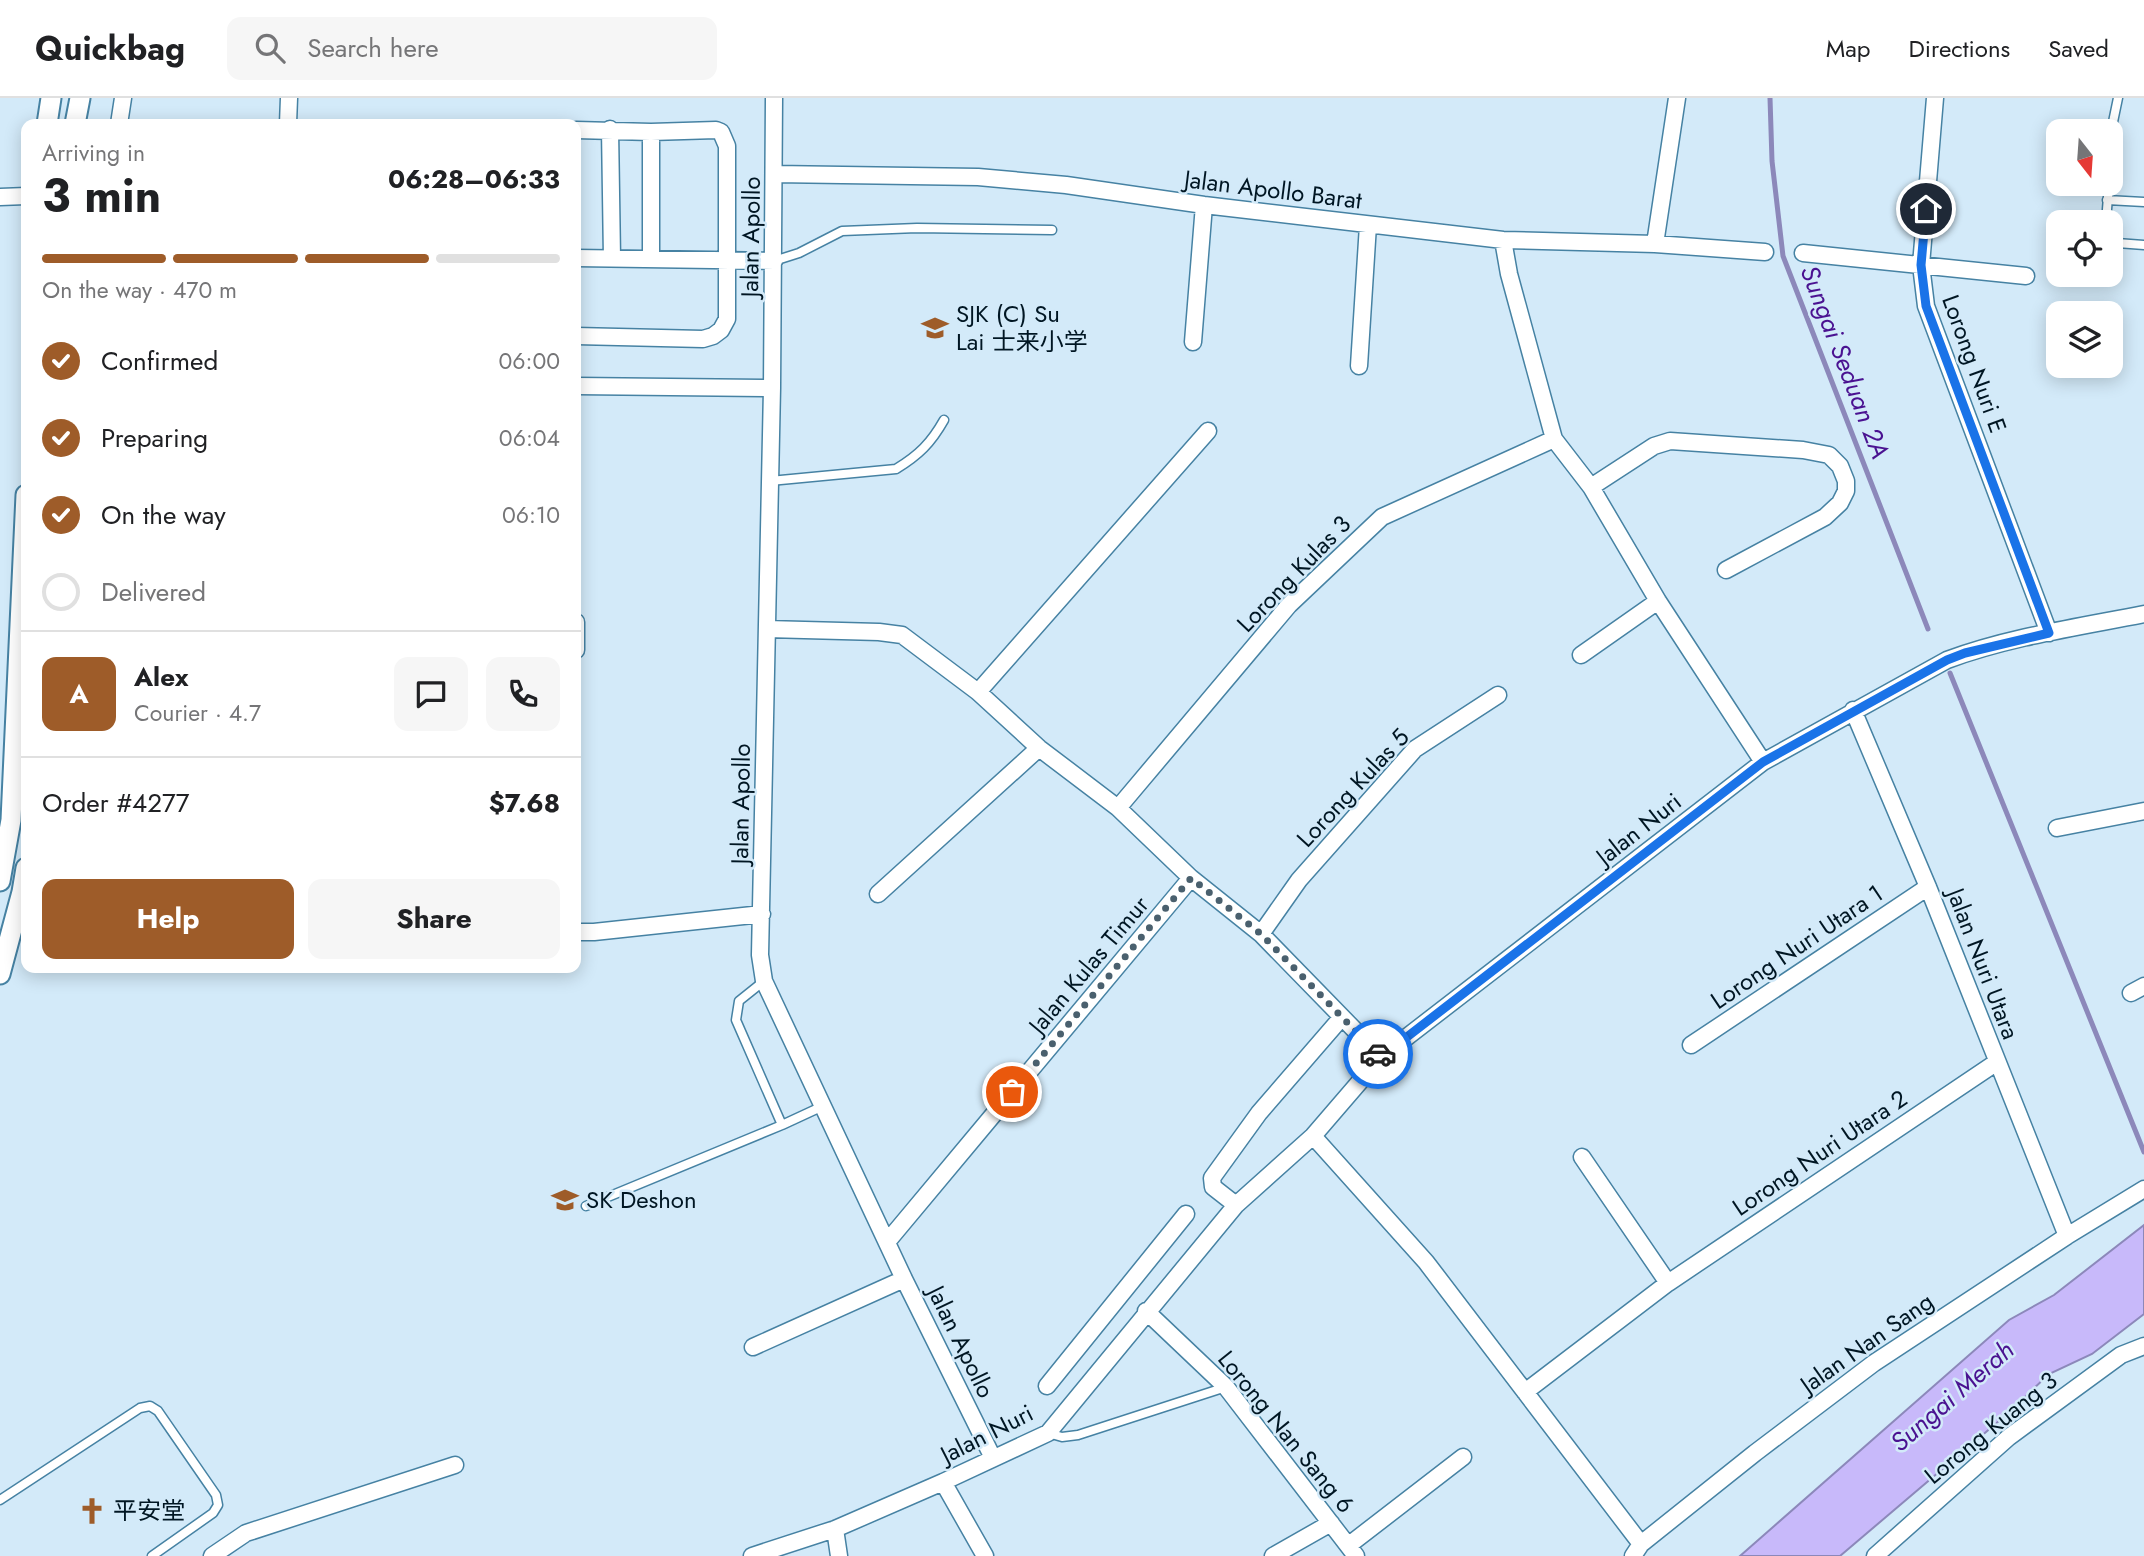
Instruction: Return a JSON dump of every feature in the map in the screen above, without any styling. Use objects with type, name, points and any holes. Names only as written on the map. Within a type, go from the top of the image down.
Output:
[{"type":"street","points":[[48,119],[51,98]]},
{"type":"street","points":[[76,119],[80,98]]},
{"type":"street","points":[[120,119],[123,98]]},
{"type":"street","points":[[288,119],[289,98]]},
{"type":"street","name":"Jalan Apollo","points":[[775,98],[760,955],[764,981],[904,1279],[993,1458]]},
{"type":"street","points":[[1655,244],[1677,98]]},
{"type":"street","name":"Lorong Nuri E","points":[[1936,98],[1921,265],[1926,306],[2049,633]]},
{"type":"street","points":[[581,130],[716,130],[724,135],[727,146],[728,260],[727,319],[721,330],[713,336],[703,339],[581,336]]},
{"type":"street","points":[[610,130],[612,258]]},
{"type":"street","points":[[651,132],[651,259]]},
{"type":"street","name":"Jalan Apollo Barat","points":[[775,174],[978,177],[1066,185],[1204,205],[1503,240],[1655,244],[1765,252]]},
{"type":"street","points":[[0,197],[21,196]]},
{"type":"street","points":[[1193,342],[1204,205]]},
{"type":"street","points":[[1359,366],[1368,225]]},
{"type":"street","points":[[1503,240],[1509,274],[1554,439],[1591,487],[1658,601],[1763,762]]},
{"type":"street","points":[[1803,253],[2026,276]]},
{"type":"street","points":[[581,258],[774,261]]},
{"type":"street","points":[[581,386],[772,388]]},
{"type":"street","points":[[978,692],[1208,431]]},
{"type":"street","name":"Lorong Kulas 3","points":[[1118,808],[1289,605],[1382,517],[1554,439]]},
{"type":"street","points":[[1591,487],[1654,446],[1670,441],[1803,450],[1829,455],[1840,466],[1846,481],[1846,491],[1840,503],[1825,517],[1726,570]]},
{"type":"street","points":[[1581,655],[1658,601]]},
{"type":"street","points":[[0,881],[11,820],[21,603]]},
{"type":"street","name":"Jalan Nuri","points":[[752,1556],[835,1529],[1048,1433],[1187,1261],[1236,1205],[1312,1136],[1381,1057],[1763,762],[1853,710],[1965,653],[2144,614]]},
{"type":"street","points":[[767,629],[902,635],[978,692],[1039,748],[1118,808],[1191,878],[1261,934],[1381,1057]]},
{"type":"street","name":"Lorong Kulas 5","points":[[1261,934],[1299,880],[1415,749],[1498,695]]},
{"type":"street","name":"Jalan Nuri Utara","points":[[1853,710],[1928,887],[2067,1236]]},
{"type":"street","points":[[878,894],[1039,748]]},
{"type":"street","points":[[2057,828],[2144,811]]},
{"type":"street","name":"Jalan Kulas Timur","points":[[887,1242],[1191,878]]},
{"type":"street","name":"Lorong Nuri Utara 1","points":[[1691,1045],[1928,887]]},
{"type":"street","points":[[0,974],[21,899]]},
{"type":"street","points":[[581,932],[762,914]]},
{"type":"street","points":[[1236,1205],[1213,1187],[1212,1178],[1259,1113],[1342,1017]]},
{"type":"street","name":"Lorong Nuri Utara 2","points":[[1525,1392],[1668,1283],[1997,1062]]},
{"type":"street","points":[[1312,1136],[1426,1262],[1525,1392],[1637,1550]]},
{"type":"street","points":[[1582,1157],[1668,1283]]},
{"type":"street","name":"Jalan Nan Sang","points":[[1637,1550],[1755,1453],[1874,1363],[2067,1236],[2144,1189]]},
{"type":"street","name":"Jalan Nuri","points":[[1047,1386],[1073,1357],[1186,1213]]},
{"type":"street","points":[[1164,1240],[1187,1261]]},
{"type":"street","points":[[753,1347],[904,1279]]},
{"type":"street","name":"Lorong Nan Sang 6","points":[[1146,1311],[1226,1387],[1352,1550]]},
{"type":"street","name":"Lorong Kuang 3","points":[[1875,1556],[2009,1437],[2121,1355],[2144,1346]]},
{"type":"street","points":[[1073,1357],[1096,1376]]},
{"type":"street","points":[[1352,1550],[1462,1457]]},
{"type":"street","points":[[212,1556],[246,1533],[455,1465]]},
{"type":"street","points":[[943,1482],[985,1556]]},
{"type":"street","points":[[1273,1556],[1331,1522]]},
{"type":"street","points":[[835,1529],[839,1556]]},
{"type":"lane","points":[[2114,119],[2118,98]]},
{"type":"lane","points":[[2107,210],[2108,196]]},
{"type":"lane","points":[[2108,200],[2144,202]]},
{"type":"lane","points":[[774,261],[799,253],[842,231],[917,228],[1052,230]]},
{"type":"lane","points":[[2123,243],[2144,245]]},
{"type":"lane","points":[[770,481],[896,469],[932,441],[944,420]]},
{"type":"lane","points":[[764,981],[739,1000],[736,1020],[782,1125]]},
{"type":"lane","points":[[586,1206],[823,1106]]},
{"type":"lane","points":[[1048,1433],[1062,1437],[1078,1435],[1226,1387]]},
{"type":"lane","points":[[0,1500],[140,1408],[150,1406],[158,1411],[166,1422],[216,1495],[218,1505],[213,1513],[152,1556]]},
{"type":"water","name":"Sungai Merah","points":[[2144,1225],[2144,1314],[2092,1354],[2049,1374],[2006,1415],[1840,1556],[1740,1556],[2009,1320],[2054,1295]]},
{"type":"waterway","name":"Sungai Seduan 2A","points":[[1770,98],[1772,161],[1783,256],[1928,629]]},
{"type":"waterway","points":[[1950,673],[2144,1152]]},
{"type":"way so far","points":[[1012,1092],[1191,878],[1261,934],[1378,1054]]},
{"type":"place","name":"SJK (C) Su Lai 士来小学","points":[[935,328]]},
{"type":"place","name":"SK Deshon","points":[[565,1200]]},
{"type":"place","name":"平安堂","points":[[92,1511]]},
{"type":"route","points":[[1378,1054],[1381,1057],[1763,762],[1947,660],[1965,653],[2049,633],[1926,306],[1921,265],[1926,209]]}]
